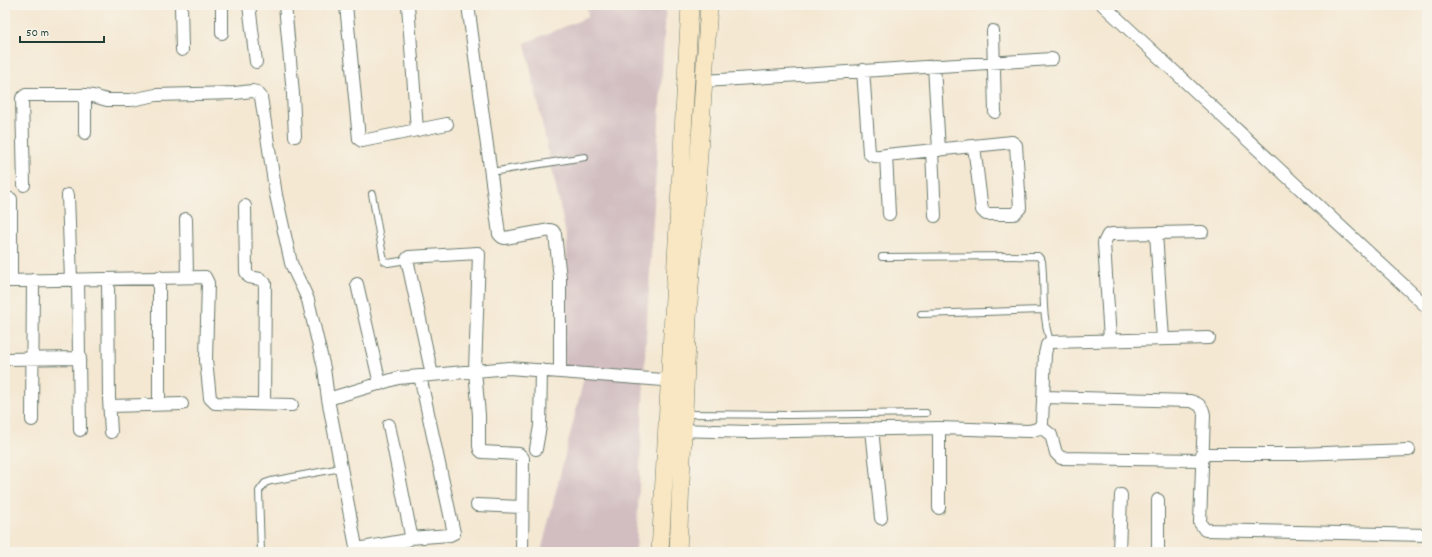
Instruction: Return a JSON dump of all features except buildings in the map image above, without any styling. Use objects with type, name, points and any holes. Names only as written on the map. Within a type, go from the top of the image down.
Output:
[{"type":"main road","points":[[678,552],[684,422],[677,381],[690,5]]},
{"type":"main road","points":[[660,552],[666,431],[677,381],[688,318],[709,5]]},
{"type":"street","points":[[181,5],[182,50]]},
{"type":"street","points":[[222,5],[222,33]]},
{"type":"street","points":[[249,5],[256,62]]},
{"type":"street","points":[[285,5],[293,94],[295,136]]},
{"type":"street","points":[[346,5],[359,139],[362,141],[447,124]]},
{"type":"street","points":[[408,5],[417,130]]},
{"type":"street","points":[[468,5],[499,234],[505,238],[550,230],[552,230],[555,234],[560,278],[560,372]]},
{"type":"street","points":[[1103,5],[1427,307]]},
{"type":"street","points":[[993,31],[995,62],[995,112]]},
{"type":"street","points":[[704,81],[1052,59]]},
{"type":"street","points":[[934,66],[936,150],[935,216]]},
{"type":"street","points":[[863,70],[869,153],[873,156],[1012,142],[1016,145],[1020,208],[1014,214],[986,214],[982,210],[974,146]]},
{"type":"street","points":[[24,185],[22,98],[28,94],[85,95],[107,100],[131,100],[156,94],[235,93],[252,91],[260,94],[275,188],[291,263],[308,300],[324,368],[328,399],[357,551],[408,540],[410,538],[450,535],[454,532],[407,260],[409,257],[476,252],[479,254],[475,371],[479,415],[480,450],[482,452],[519,454],[524,458],[522,552]]},
{"type":"street","points":[[85,95],[85,133]]},
{"type":"street","points":[[886,155],[889,214]]},
{"type":"street","points":[[68,195],[80,358],[80,430]]},
{"type":"street","points":[[11,200],[8,281],[159,277],[205,278],[208,283],[206,360],[210,398],[215,403],[292,405]]},
{"type":"street","points":[[245,206],[246,272],[249,277],[260,279],[264,283],[264,404]]},
{"type":"street","points":[[186,219],[187,277]]},
{"type":"street","points":[[1110,340],[1104,243],[1106,238],[1112,234],[1202,232]]},
{"type":"street","points":[[1156,233],[1163,339]]},
{"type":"street","points":[[159,277],[159,405]]},
{"type":"street","points":[[108,279],[111,432]]},
{"type":"street","points":[[32,420],[33,280]]},
{"type":"street","points":[[357,284],[380,384]]},
{"type":"street","points":[[666,431],[684,422],[751,432],[939,428],[1036,430],[1041,427],[1043,420],[1045,354],[1047,345],[1050,342],[1209,338]]},
{"type":"street","points":[[5,359],[80,358]]},
{"type":"street","points":[[328,399],[398,378],[509,368],[677,381]]},
{"type":"street","points":[[536,449],[540,426],[541,370]]},
{"type":"street","points":[[1044,397],[1190,401],[1197,403],[1204,409],[1200,523],[1205,530],[1427,535]]},
{"type":"street","points":[[110,406],[182,404]]},
{"type":"street","points":[[389,425],[412,535],[410,538]]},
{"type":"street","points":[[1041,427],[1051,434],[1056,453],[1061,458],[1202,457],[1410,450]]},
{"type":"street","points":[[939,428],[939,508]]},
{"type":"street","points":[[872,429],[881,518]]},
{"type":"street","points":[[1119,552],[1121,495]]},
{"type":"street","points":[[1158,500],[1158,552]]},
{"type":"street","points":[[477,505],[522,507]]},
{"type":"lane","points":[[491,172],[585,157]]},
{"type":"lane","points":[[372,194],[384,261],[388,263],[407,260]]},
{"type":"lane","points":[[882,257],[1038,256],[1042,261],[1043,310],[1050,342]]},
{"type":"lane","points":[[921,314],[1043,310]]},
{"type":"lane","points":[[684,422],[790,415],[926,413]]},
{"type":"lane","points":[[262,552],[259,491],[265,483],[341,468]]},
{"type":"shaded area","points":[[587,5],[666,5],[646,338],[636,552],[541,552],[586,370],[564,370],[567,239],[525,43],[588,17]]}]
